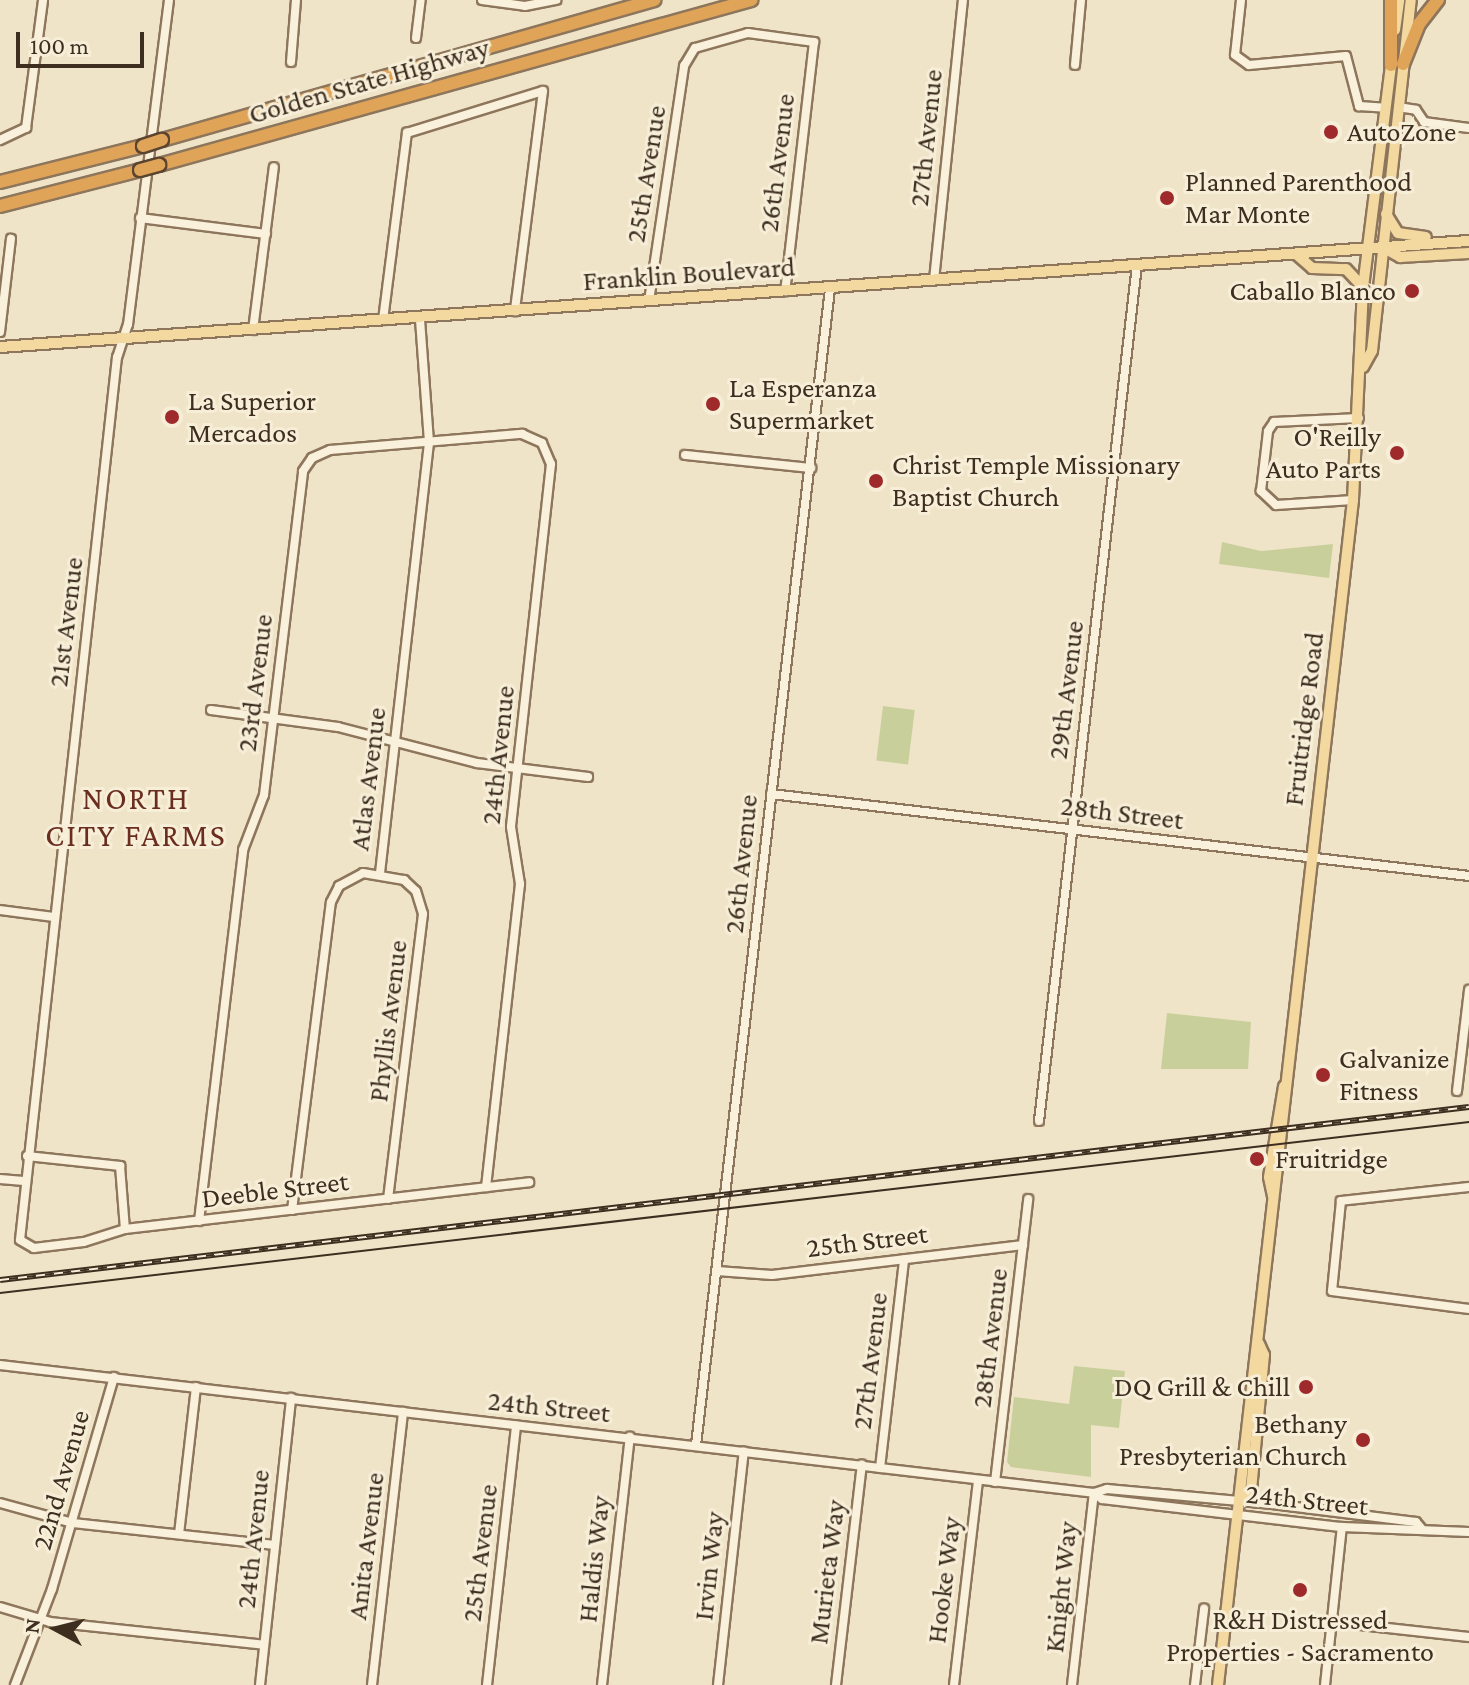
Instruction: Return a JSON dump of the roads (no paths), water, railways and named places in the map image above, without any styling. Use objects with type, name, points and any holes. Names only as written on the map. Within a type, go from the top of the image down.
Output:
[{"type":"highway","name":"Golden State Highway","points":[[0,182],[143,146],[654,0]]},
{"type":"highway","name":"Golden State Highway","points":[[0,206],[159,165],[751,0]]},
{"type":"highway","points":[[1391,0],[1397,65]]},
{"type":"highway","points":[[1397,65],[1419,24],[1438,0]]},
{"type":"main road","name":"Fruitridge Road","points":[[1363,367],[1372,351],[1398,107],[1399,0]]},
{"type":"main road","name":"Fruitridge Road","points":[[1218,1685],[1239,1501],[1251,1490],[1264,1355],[1259,1344],[1273,1197],[1288,1106],[1287,1077],[1353,500],[1363,367],[1359,350],[1363,287],[1385,108],[1411,0]]},
{"type":"main road","points":[[1386,212],[1398,233],[1447,242]]},
{"type":"main road","name":"Franklin Boulevard","points":[[0,347],[1469,241]]},
{"type":"main road","name":"Franklin Boulevard","points":[[1382,247],[1400,257],[1469,253]]},
{"type":"main road","points":[[1296,254],[1312,268],[1353,273],[1363,287]]},
{"type":"street","points":[[0,140],[23,133],[43,0]]},
{"type":"street","name":"21st Avenue","points":[[28,1247],[18,1231],[122,340],[169,0]]},
{"type":"street","points":[[291,62],[296,0]]},
{"type":"street","points":[[416,38],[421,0]]},
{"type":"street","points":[[482,0],[525,6],[555,0]]},
{"type":"street","name":"27th Avenue","points":[[934,280],[963,0]]},
{"type":"street","points":[[1075,65],[1081,0]]},
{"type":"street","points":[[1241,0],[1235,55],[1249,65],[1346,56],[1359,106],[1385,108]]},
{"type":"street","name":"25th Avenue","points":[[649,301],[669,141],[688,55],[705,43],[748,33],[814,42]]},
{"type":"street","name":"26th Avenue","points":[[785,291],[814,42]]},
{"type":"street","points":[[383,320],[407,133],[543,91],[515,311]]},
{"type":"street","points":[[1398,107],[1416,110],[1424,122],[1469,128]]},
{"type":"street","points":[[253,330],[274,167]]},
{"type":"street","points":[[140,218],[266,234]]},
{"type":"street","points":[[0,332],[11,239]]},
{"type":"street","name":"29th Avenue","points":[[1039,1121],[1137,265]]},
{"type":"street","name":"26th Avenue","points":[[696,1445],[830,288]]},
{"type":"street","name":"Atlas Avenue","points":[[292,1210],[331,902],[346,879],[380,873],[429,442],[420,318]]},
{"type":"street","points":[[1353,500],[1276,505],[1261,491],[1268,431],[1274,422],[1359,418]]},
{"type":"street","name":"24th Avenue","points":[[429,442],[522,434],[536,439],[550,455],[511,836],[520,884],[486,1187]]},
{"type":"street","name":"23rd Avenue","points":[[199,1221],[243,850],[262,806],[303,471],[312,458],[330,450],[429,442]]},
{"type":"street","points":[[685,455],[811,468]]},
{"type":"street","points":[[211,710],[273,717],[518,769],[588,777]]},
{"type":"street","name":"28th Street","points":[[771,794],[1469,876]]},
{"type":"street","name":"Phyllis Avenue","points":[[380,873],[410,885],[423,914],[388,1199]]},
{"type":"street","points":[[0,910],[54,917]]},
{"type":"street","points":[[1457,1091],[1469,990]]},
{"type":"street","points":[[27,1156],[120,1166],[125,1229]]},
{"type":"street","points":[[0,1179],[24,1181]]},
{"type":"street","name":"Deeble Street","points":[[28,1247],[84,1242],[125,1229],[529,1182]]},
{"type":"street","points":[[1469,1187],[1341,1201],[1332,1291],[1469,1309]]},
{"type":"street","name":"28th Avenue","points":[[995,1482],[1028,1199]]},
{"type":"street","name":"25th Street","points":[[717,1271],[772,1275],[1023,1245]]},
{"type":"street","name":"27th Avenue","points":[[880,1468],[904,1259]]},
{"type":"street","name":"24th Street","points":[[0,1365],[1094,1493],[1107,1489],[1239,1501],[1416,1522],[1421,1528],[1469,1532]]},
{"type":"street","name":"22nd Avenue","points":[[15,1685],[73,1523],[114,1377]]},
{"type":"street","points":[[179,1534],[196,1387]]},
{"type":"street","name":"24th Avenue","points":[[260,1685],[291,1398]]},
{"type":"street","name":"Anita Avenue","points":[[372,1685],[403,1412]]},
{"type":"street","name":"25th Avenue","points":[[487,1685],[516,1426]]},
{"type":"street","name":"Haldis Way","points":[[602,1685],[630,1437]]},
{"type":"street","name":"Irvin Way","points":[[718,1685],[744,1451]]},
{"type":"street","name":"Murieta Way","points":[[836,1685],[862,1465]]},
{"type":"street","name":"Hooke Way","points":[[954,1685],[978,1480]]},
{"type":"street","name":"24th Street","points":[[1094,1493],[1102,1499],[1342,1527],[1416,1533],[1421,1528]]},
{"type":"street","name":"Knight Way","points":[[1072,1685],[1094,1493]]},
{"type":"street","points":[[0,1503],[73,1523],[275,1545]]},
{"type":"street","points":[[1325,1685],[1342,1527]]},
{"type":"street","points":[[0,1607],[40,1620],[264,1645]]},
{"type":"street","points":[[1195,1685],[1204,1609]]},
{"type":"street","points":[[1333,1622],[1469,1637]]},
{"type":"tram line","points":[[0,1293],[1469,1122]]},
{"type":"railway","points":[[0,1280],[1469,1107]]},
{"type":"place","name":"AutoZone","points":[[1331,132]]},
{"type":"place","name":"Planned Parenthood Mar Monte","points":[[1167,198]]},
{"type":"place","name":"Caballo Blanco","points":[[1412,291]]},
{"type":"place","name":"La Esperanza Supermarket","points":[[713,404]]},
{"type":"place","name":"La Superior Mercados","points":[[172,417]]},
{"type":"place","name":"O'Reilly Auto Parts","points":[[1397,453]]},
{"type":"place","name":"Christ Temple Missionary Baptist Church","points":[[876,481]]},
{"type":"place","name":"Galvanize Fitness","points":[[1323,1075]]},
{"type":"place","name":"Fruitridge","points":[[1257,1159]]},
{"type":"place","name":"DQ Grill & Chill","points":[[1306,1387]]},
{"type":"place","name":"Bethany Presbyterian Church","points":[[1363,1440]]},
{"type":"place","name":"R&H Distressed Properties - Sacramento","points":[[1300,1590]]},
{"type":"district","name":"NORTH CITY FARMS","points":[[136,818]]}]
